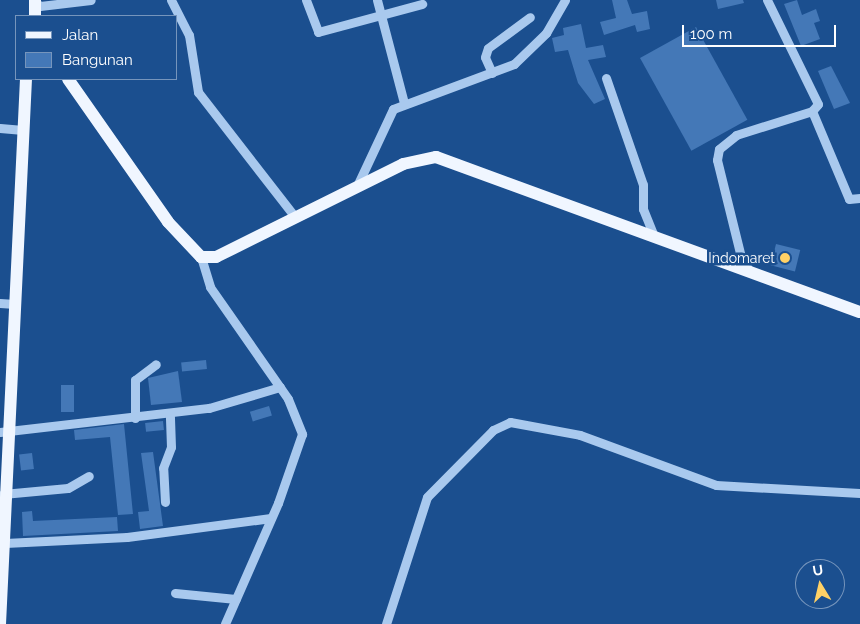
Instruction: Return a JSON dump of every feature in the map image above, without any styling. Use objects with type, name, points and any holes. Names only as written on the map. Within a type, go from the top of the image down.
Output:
[{"type":"main road","points":[[35,1],[35,15]]},
{"type":"main road","points":[[0,624],[2,566],[5,543],[3,494],[4,432],[15,304],[26,80]]},
{"type":"main road","points":[[69,80],[168,222],[201,258],[216,257],[402,164],[436,157],[860,312]]},
{"type":"street","points":[[35,1],[40,6],[91,0]]},
{"type":"street","points":[[171,0],[189,35],[198,92],[295,217]]},
{"type":"street","points":[[306,0],[318,32],[422,4]]},
{"type":"street","points":[[377,0],[404,103]]},
{"type":"street","points":[[356,186],[391,112],[404,103],[492,73],[533,48],[565,0]]},
{"type":"street","points":[[750,273],[741,257],[717,160],[719,149],[736,135],[812,111],[818,104],[767,0]]},
{"type":"street","points":[[492,73],[485,58],[488,48],[530,17]]},
{"type":"street","points":[[606,78],[643,185],[643,209],[654,236]]},
{"type":"street","points":[[812,111],[849,199],[860,198]]},
{"type":"street","points":[[0,128],[23,130]]},
{"type":"street","points":[[201,258],[210,287],[280,387],[295,411],[302,434],[271,518],[225,624]]},
{"type":"street","points":[[0,303],[15,304]]},
{"type":"street","points":[[135,418],[135,380],[156,364]]},
{"type":"street","points":[[4,432],[170,414],[249,399],[280,387]]},
{"type":"street","points":[[165,502],[163,468],[171,447],[170,414]]},
{"type":"street","points":[[386,624],[427,497],[493,430],[510,422],[580,434],[716,485],[860,493]]},
{"type":"street","points":[[3,494],[68,488],[89,476]]},
{"type":"street","points":[[5,543],[127,537],[271,518]]},
{"type":"street","points":[[175,594],[236,599]]},
{"type":"building","points":[[612,0],[627,0],[632,14],[647,11],[650,29],[637,32],[635,25],[604,35],[600,22],[616,18]]},
{"type":"building","points":[[716,0],[743,0],[744,3],[718,9]]},
{"type":"building","points":[[797,0],[802,15],[816,9],[820,21],[814,23],[820,39],[801,46],[784,4]]},
{"type":"building","points":[[581,24],[586,48],[603,45],[606,57],[588,60],[605,99],[594,104],[578,83],[568,50],[555,52],[552,38],[564,35],[563,28]]},
{"type":"building","points":[[696,27],[747,120],[691,151],[640,58]]},
{"type":"building","points":[[831,66],[850,103],[834,109],[818,71]]},
{"type":"building","name":"Indomaret","points":[[776,244],[800,250],[795,271],[771,265]]},
{"type":"building","points":[[206,360],[207,369],[182,372],[181,363]]},
{"type":"building","points":[[178,371],[182,402],[151,405],[148,378]]},
{"type":"building","points":[[61,385],[74,385],[74,412],[61,412]]},
{"type":"building","points":[[269,406],[272,416],[253,421],[250,412]]},
{"type":"building","points":[[163,421],[164,430],[146,432],[145,423]]},
{"type":"building","points":[[124,424],[133,514],[118,515],[110,437],[75,440],[74,430]]},
{"type":"building","points":[[153,452],[163,526],[140,529],[138,512],[149,511],[141,453]]},
{"type":"building","points":[[32,453],[34,469],[21,470],[19,455]]},
{"type":"building","points":[[32,511],[33,521],[117,517],[118,531],[23,536],[22,512]]},
{"type":"place","name":"Indomaret","points":[[785,258]]}]
